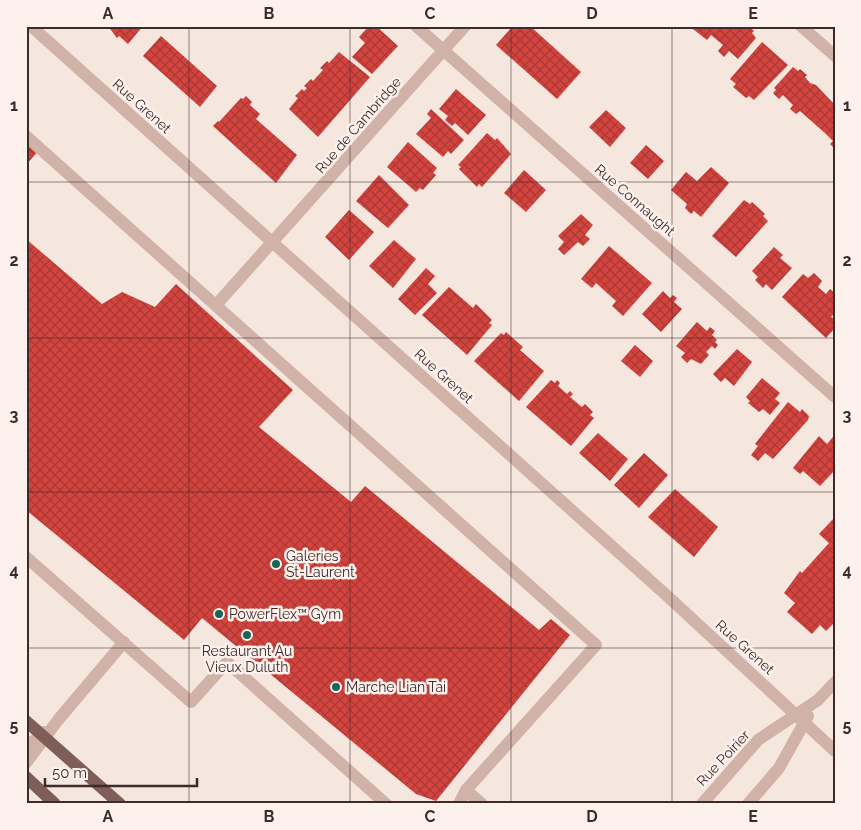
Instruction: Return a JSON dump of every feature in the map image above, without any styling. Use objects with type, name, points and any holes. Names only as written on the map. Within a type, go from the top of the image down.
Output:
[{"type":"main road","points":[[26,721],[120,804]]},
{"type":"main road","points":[[26,776],[55,804]]},
{"type":"street","name":"Rue Grenet","points":[[30,26],[664,593],[835,751]]},
{"type":"street","name":"Rue Connaught","points":[[416,26],[835,396]]},
{"type":"street","name":"Rue de Cambridge","points":[[216,305],[273,244],[465,26]]},
{"type":"street","points":[[801,26],[835,56]]},
{"type":"street","points":[[26,136],[596,645],[466,790],[459,804]]},
{"type":"street","points":[[26,557],[191,702],[227,662],[386,804]]},
{"type":"street","points":[[26,763],[44,736],[124,642]]},
{"type":"street","name":"Rue Poirier","points":[[702,804],[758,740],[801,718],[835,682]]},
{"type":"street","name":"Rue Poirier","points":[[748,804],[779,768],[801,718]]},
{"type":"street","points":[[26,748],[44,736]]},
{"type":"street","points":[[466,790],[482,804]]},
{"type":"building","points":[[108,26],[143,26],[128,44],[119,36],[117,38]]},
{"type":"building","points":[[369,26],[376,26],[398,46],[372,74],[352,57],[365,43],[359,37]]},
{"type":"building","points":[[513,26],[530,26],[581,72],[557,99],[496,45]]},
{"type":"building","points":[[689,26],[749,26],[754,31],[752,33],[756,38],[738,59],[729,51],[724,57],[718,51],[723,45],[711,35],[707,40]]},
{"type":"building","points":[[161,36],[217,86],[200,107],[143,56]]},
{"type":"building","points":[[762,42],[788,65],[754,100],[749,96],[746,98],[733,87],[736,84],[730,79]]},
{"type":"building","points":[[339,52],[370,77],[318,137],[289,109],[298,98],[295,96],[302,89],[304,91],[307,88],[304,86],[311,79],[313,81],[323,70],[320,68],[327,61],[329,63]]},
{"type":"building","points":[[793,67],[798,71],[800,69],[807,75],[805,77],[810,83],[816,85],[835,105],[835,149],[830,144],[833,141],[826,134],[800,111],[796,114],[790,109],[793,105],[783,95],[779,99],[773,93],[776,90],[774,88]]},
{"type":"building","points":[[456,89],[486,115],[468,135],[455,123],[452,126],[445,120],[448,116],[439,109]]},
{"type":"building","points":[[246,96],[252,102],[250,105],[260,114],[256,119],[297,155],[276,183],[213,126],[241,98],[243,99]]},
{"type":"building","points":[[431,109],[464,140],[451,154],[448,151],[443,157],[416,134],[431,118],[427,114]]},
{"type":"building","points":[[606,110],[626,128],[610,147],[589,127]]},
{"type":"building","points":[[487,133],[495,140],[497,138],[511,154],[482,187],[479,184],[477,187],[459,169],[461,167],[458,165]]},
{"type":"building","points":[[26,140],[39,150],[26,165]]},
{"type":"building","points":[[408,142],[437,168],[433,173],[436,175],[423,190],[420,188],[416,192],[387,167]]},
{"type":"building","points":[[646,145],[664,161],[648,179],[630,163]]},
{"type":"building","points":[[711,167],[729,183],[701,217],[694,211],[691,214],[685,208],[687,204],[671,190],[686,172],[697,181]]},
{"type":"building","points":[[524,170],[546,190],[526,212],[504,193]]},
{"type":"building","points":[[379,175],[409,205],[388,228],[356,201]]},
{"type":"building","points":[[744,200],[750,204],[752,202],[765,214],[763,216],[768,221],[736,257],[712,236]]},
{"type":"building","points":[[349,210],[374,232],[349,260],[325,237]]},
{"type":"building","points":[[581,214],[593,225],[585,235],[590,239],[583,246],[578,242],[564,255],[558,249],[564,242],[558,236]]},
{"type":"building","name":"Galeries St-Laurent","points":[[26,239],[102,304],[122,292],[155,307],[176,284],[293,390],[259,427],[351,502],[365,486],[539,630],[551,619],[570,635],[436,801],[416,794],[202,618],[184,640],[26,510]]},
{"type":"building","points":[[394,240],[416,259],[393,288],[369,266]]},
{"type":"building","points":[[609,246],[652,283],[623,316],[612,306],[616,301],[596,283],[592,288],[581,279]]},
{"type":"building","points":[[774,247],[783,255],[780,258],[792,268],[772,290],[766,284],[763,288],[755,280],[758,277],[752,271]]},
{"type":"building","points":[[426,268],[435,276],[428,284],[437,293],[415,315],[398,299]]},
{"type":"building","points":[[814,273],[822,281],[818,287],[826,294],[830,289],[835,293],[835,313],[831,317],[835,319],[835,328],[826,338],[782,297],[803,274],[808,278]]},
{"type":"building","points":[[449,287],[473,308],[476,304],[492,320],[489,323],[492,325],[467,355],[422,315]]},
{"type":"building","points":[[663,291],[670,298],[673,295],[677,298],[674,302],[682,309],[661,332],[642,314]]},
{"type":"building","points":[[697,322],[707,331],[710,327],[715,331],[712,335],[717,340],[715,342],[718,345],[715,349],[712,346],[706,352],[709,355],[701,364],[691,359],[687,363],[681,357],[685,353],[676,346]]},
{"type":"building","points":[[506,332],[523,347],[520,350],[544,371],[519,401],[474,361],[501,333],[504,335]]},
{"type":"building","points":[[635,345],[653,361],[640,377],[621,361]]},
{"type":"building","points":[[737,349],[752,362],[734,386],[725,378],[721,382],[713,374]]},
{"type":"building","points":[[762,378],[780,393],[775,399],[780,403],[770,415],[763,409],[759,412],[748,403],[750,401],[746,397]]},
{"type":"building","points":[[551,380],[555,383],[557,380],[560,383],[558,386],[567,394],[570,391],[573,394],[570,397],[582,407],[585,404],[593,412],[590,415],[594,418],[571,446],[526,407]]},
{"type":"building","points":[[788,402],[800,412],[802,409],[809,416],[808,420],[773,459],[765,453],[758,461],[751,455],[758,446],[755,444]]},
{"type":"building","points":[[598,433],[628,459],[610,481],[579,453]]},
{"type":"building","points":[[819,436],[827,444],[833,437],[835,439],[835,470],[820,486],[803,471],[800,474],[793,468]]},
{"type":"building","points":[[644,453],[668,475],[639,508],[614,485]]},
{"type":"building","points":[[675,489],[718,527],[694,557],[648,517]]},
{"type":"building","points":[[834,518],[835,622],[826,631],[820,625],[812,634],[787,612],[795,603],[784,593],[800,571],[802,573],[829,543],[819,534]]},
{"type":"place","name":"Galeries St-Laurent","points":[[276,564]]},
{"type":"place","name":"PowerFlex™ Gym","points":[[219,614]]},
{"type":"place","name":"Restaurant Au Vieux Duluth","points":[[247,635]]},
{"type":"place","name":"Marche Lian Tai","points":[[336,687]]}]
